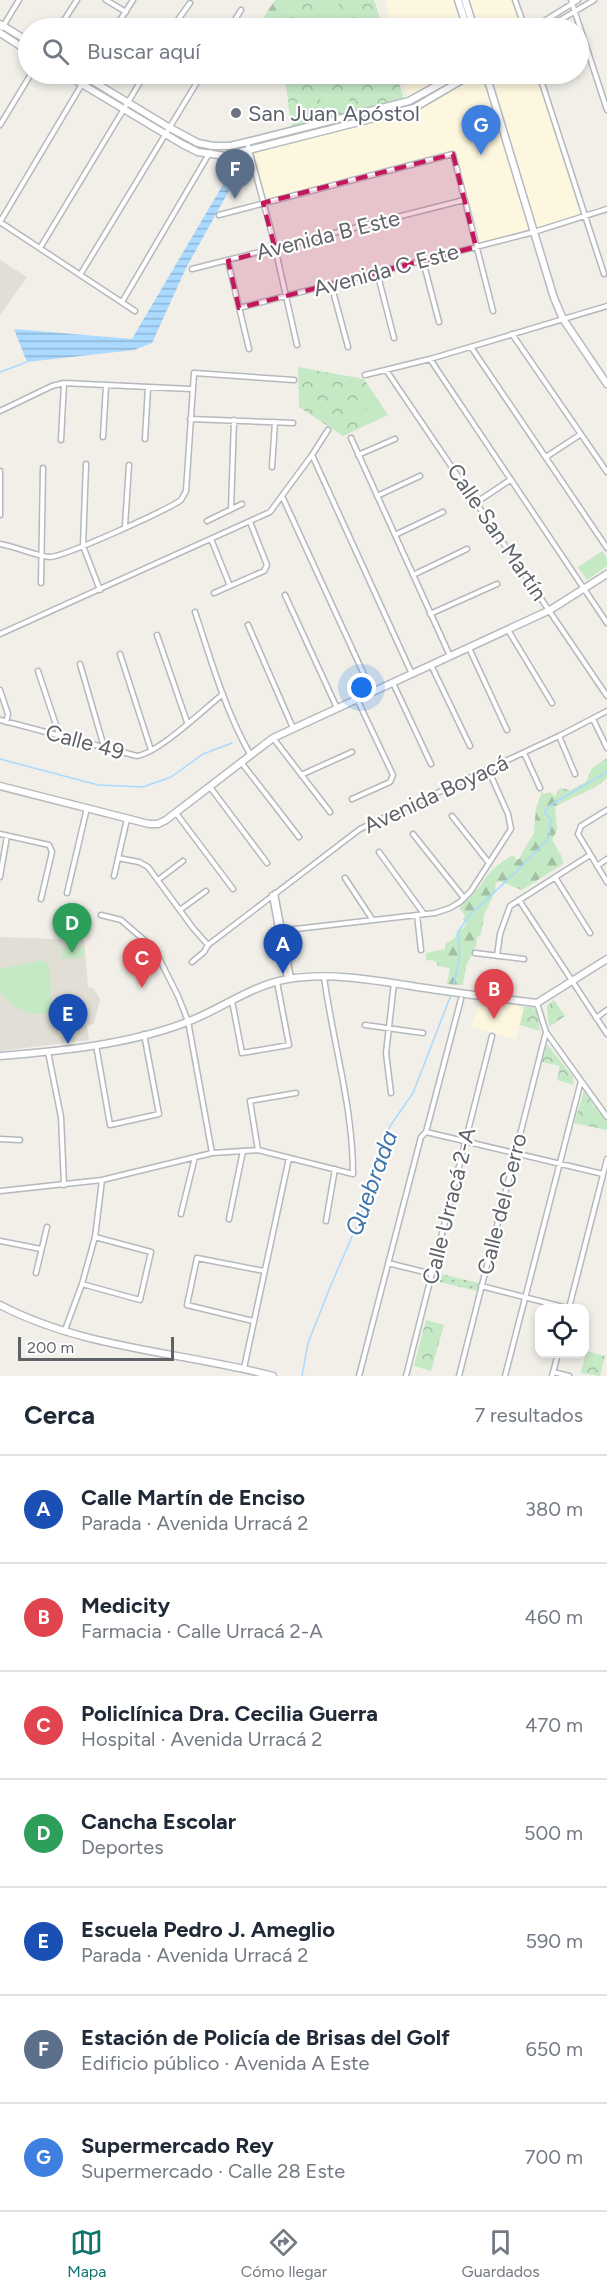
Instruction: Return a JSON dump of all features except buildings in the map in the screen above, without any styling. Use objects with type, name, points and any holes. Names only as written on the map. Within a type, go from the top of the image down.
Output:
[{"type":"street","points":[[1,29],[19,0]]},
{"type":"street","points":[[65,18],[77,0]]},
{"type":"street","points":[[106,0],[126,12]]},
{"type":"street","points":[[122,18],[133,0]]},
{"type":"street","points":[[458,0],[464,18]]},
{"type":"street","points":[[465,0],[471,18]]},
{"type":"street","points":[[515,0],[521,18]]},
{"type":"street","points":[[548,18],[571,2],[578,0]]},
{"type":"street","points":[[563,18],[594,0]]},
{"type":"street","points":[[571,2],[577,18]]},
{"type":"street","points":[[179,18],[189,3]]},
{"type":"street","points":[[236,18],[241,10]]},
{"type":"street","points":[[1,29],[18,37]]},
{"type":"street","points":[[1,29],[18,43]]},
{"type":"street","points":[[589,52],[607,110]]},
{"type":"street","points":[[0,125],[25,84]]},
{"type":"street","points":[[81,84],[0,222],[135,311]]},
{"type":"street","points":[[84,84],[198,152],[225,156],[414,108],[455,84]]},
{"type":"street","points":[[99,84],[170,128],[192,140],[213,146],[230,146],[409,101],[440,84]]},
{"type":"street","points":[[40,248],[139,84]]},
{"type":"street","points":[[80,275],[196,84]]},
{"type":"street","points":[[489,84],[554,298],[563,318],[607,384]]},
{"type":"street","points":[[542,84],[604,274]]},
{"type":"street","points":[[247,142],[275,248],[297,345]]},
{"type":"street","points":[[122,302],[213,146]]},
{"type":"street","points":[[219,215],[453,154],[493,310]]},
{"type":"street","name":"Avenida B Este","points":[[192,269],[464,200]]},
{"type":"street","name":"Avenida C Este","points":[[239,308],[534,232],[607,209]]},
{"type":"street","points":[[228,261],[249,349]]},
{"type":"street","points":[[423,261],[439,322]]},
{"type":"street","points":[[377,273],[394,338]]},
{"type":"street","points":[[331,284],[348,347]]},
{"type":"street","points":[[365,375],[430,359],[607,306]]},
{"type":"street","points":[[512,334],[607,472]]},
{"type":"street","points":[[471,346],[607,548]]},
{"type":"street","points":[[430,359],[607,623]]},
{"type":"street","name":"Calle San Martín","points":[[386,370],[607,696]]},
{"type":"street","points":[[0,544],[41,555],[55,556],[83,546],[181,500],[186,491],[194,374],[294,380]]},
{"type":"street","points":[[0,411],[52,386],[64,383],[192,389]]},
{"type":"street","points":[[61,440],[64,383]]},
{"type":"street","points":[[103,437],[106,386]]},
{"type":"street","points":[[145,439],[148,387]]},
{"type":"street","points":[[190,419],[293,423]]},
{"type":"street","points":[[231,509],[234,420]]},
{"type":"street","points":[[272,467],[275,422]]},
{"type":"street","points":[[0,634],[270,512],[328,430]]},
{"type":"street","points":[[546,457],[581,434]]},
{"type":"street","points":[[351,438],[450,657]]},
{"type":"street","points":[[358,455],[395,439]]},
{"type":"street","points":[[312,455],[412,674]]},
{"type":"street","points":[[87,464],[83,546],[100,590]]},
{"type":"street","points":[[125,526],[129,465]]},
{"type":"street","points":[[40,583],[44,468]]},
{"type":"street","points":[[0,471],[0,515]]},
{"type":"street","points":[[377,496],[420,476]]},
{"type":"street","points":[[477,502],[510,480]]},
{"type":"street","points":[[282,496],[373,692]]},
{"type":"street","points":[[207,521],[242,504]]},
{"type":"street","points":[[395,535],[443,512]]},
{"type":"street","points":[[214,593],[264,571],[267,565],[250,522]]},
{"type":"street","points":[[211,539],[230,586]]},
{"type":"street","points":[[413,575],[467,549]]},
{"type":"street","points":[[0,786],[149,824],[158,824],[176,813],[273,738],[550,610],[607,573]]},
{"type":"street","points":[[430,614],[497,584]]},
{"type":"street","points":[[285,595],[337,708]]},
{"type":"street","points":[[195,612],[238,734],[250,754]]},
{"type":"street","points":[[248,625],[293,728]]},
{"type":"street","points":[[508,630],[552,704]]},
{"type":"street","points":[[157,635],[187,723]]},
{"type":"street","points":[[469,648],[507,730]]},
{"type":"street","points":[[120,654],[151,750]]},
{"type":"street","points":[[80,664],[105,747]]},
{"type":"street","points":[[431,665],[470,746]]},
{"type":"street","points":[[38,671],[59,734]]},
{"type":"street","points":[[393,683],[431,764]]},
{"type":"street","points":[[0,690],[8,714],[6,722]]},
{"type":"street","name":"Calle 49","points":[[0,720],[137,756],[151,750],[223,694]]},
{"type":"street","points":[[352,799],[390,782],[393,775],[357,699]]},
{"type":"street","name":"Avenida Boyacá","points":[[192,962],[204,952],[208,945],[366,826],[524,753],[607,711]]},
{"type":"street","points":[[593,719],[607,747]]},
{"type":"street","points":[[559,736],[575,774]]},
{"type":"street","points":[[273,738],[330,812]]},
{"type":"street","points":[[302,775],[352,752]]},
{"type":"street","points":[[524,753],[540,789]]},
{"type":"street","points":[[240,762],[299,837]]},
{"type":"street","points":[[281,930],[424,914],[450,908],[465,898],[510,829],[511,822],[488,769]]},
{"type":"street","points":[[210,787],[267,862]]},
{"type":"street","points":[[67,893],[87,808]]},
{"type":"street","points":[[607,810],[579,829],[579,837],[607,882]]},
{"type":"street","points":[[176,813],[233,889]]},
{"type":"street","points":[[452,816],[489,863]]},
{"type":"street","points":[[114,876],[128,818]]},
{"type":"street","points":[[0,834],[51,847],[52,852],[41,899]]},
{"type":"street","points":[[413,834],[465,898]]},
{"type":"street","points":[[0,877],[7,836]]},
{"type":"street","points":[[379,852],[424,914]]},
{"type":"street","points":[[497,956],[500,934],[510,906],[590,855]]},
{"type":"street","points":[[118,858],[144,863],[208,945]]},
{"type":"street","points":[[597,866],[607,859]]},
{"type":"street","points":[[158,880],[183,861]]},
{"type":"street","points":[[555,877],[590,933]]},
{"type":"street","points":[[345,878],[372,919]]},
{"type":"street","points":[[180,910],[206,891]]},
{"type":"street","points":[[274,894],[289,979]]},
{"type":"street","points":[[519,900],[607,1034]]},
{"type":"street","points":[[417,914],[420,950]]},
{"type":"street","points":[[101,915],[121,920],[150,945],[168,976],[188,1021],[212,1153]]},
{"type":"street","points":[[475,953],[524,959]]},
{"type":"street","points":[[0,1064],[0,1056],[48,1052],[144,1034],[188,1021],[232,1000],[289,979],[324,976],[394,983],[537,1003],[607,959]]},
{"type":"street","points":[[0,1191],[102,1180],[195,1156],[258,1150],[353,1174],[353,1148],[324,976]]},
{"type":"street","points":[[232,1000],[242,1053],[289,1045],[277,982]]},
{"type":"street","points":[[391,1093],[386,1053],[394,983]]},
{"type":"street","points":[[359,1376],[421,1137],[426,1132],[461,999]]},
{"type":"street","points":[[537,1003],[546,1032],[607,1117]]},
{"type":"street","points":[[596,1018],[607,1010]]},
{"type":"street","points":[[365,1026],[423,1033]]},
{"type":"street","name":"Calle del Cerro","points":[[459,1376],[546,1032]]},
{"type":"street","points":[[96,1044],[110,1125],[159,1114],[144,1034]]},
{"type":"street","name":"Calle Urracá 2-A","points":[[406,1376],[492,1036]]},
{"type":"street","points":[[48,1052],[61,1117],[64,1185]]},
{"type":"street","points":[[505,1376],[581,1081]]},
{"type":"street","points":[[258,1150],[250,1101],[296,1093]]},
{"type":"street","points":[[426,1132],[603,1174]]},
{"type":"street","points":[[0,1139],[20,1140]]},
{"type":"street","points":[[229,1219],[243,1151]]},
{"type":"street","points":[[181,1215],[195,1156]]},
{"type":"street","points":[[244,1368],[289,1158]]},
{"type":"street","points":[[569,1304],[607,1159]]},
{"type":"street","points":[[326,1221],[335,1169]]},
{"type":"street","points":[[65,1330],[82,1284],[95,1237],[102,1180]]},
{"type":"street","points":[[36,1273],[47,1227]]},
{"type":"street","points":[[82,1284],[140,1300],[151,1252],[95,1237]]},
{"type":"street","points":[[0,1242],[41,1249]]},
{"type":"street","points":[[253,1321],[187,1305],[197,1258],[264,1271]]},
{"type":"street","points":[[388,1263],[432,1274]]},
{"type":"street","points":[[481,1286],[551,1304]]},
{"type":"street","points":[[0,1305],[65,1330],[123,1346],[244,1368],[273,1376]]},
{"type":"street","points":[[557,1358],[553,1374],[569,1376]]},
{"type":"highlighted area","points":[[453,154],[476,247],[239,308],[228,261],[275,248],[263,203]]},
{"type":"shaded area","points":[[386,0],[457,0],[463,18],[390,18]]},
{"type":"shaded area","points":[[465,0],[516,0],[522,18],[471,18]]},
{"type":"shaded area","points":[[405,84],[439,84],[409,101]]},
{"type":"shaded area","points":[[461,84],[487,84],[529,230],[479,243],[477,225],[453,150],[265,199],[253,153],[423,107]]},
{"type":"shaded area","points":[[494,84],[539,84],[580,215],[535,228]]},
{"type":"shaded area","points":[[0,260],[27,277],[0,315]]},
{"type":"shaded area","points":[[0,937],[84,940],[88,987],[94,989],[100,999],[94,1024],[87,1025],[89,1040],[0,1051]]},
{"type":"shaded area","points":[[481,998],[520,1004],[519,1010],[523,1010],[516,1039],[471,1027]]},
{"type":"green space","points":[[275,0],[304,0],[285,18],[264,17]]},
{"type":"green space","points":[[304,0],[374,0],[380,18],[285,18]]},
{"type":"green space","points":[[325,0],[334,0],[341,8],[330,18],[311,18],[308,15]]},
{"type":"green space","points":[[286,84],[399,84],[405,102],[293,130]]},
{"type":"green space","points":[[346,92],[351,107],[324,115],[320,99]]},
{"type":"green space","points":[[312,99],[316,115],[291,123],[288,104]]},
{"type":"green space","points":[[298,367],[364,379],[388,415],[343,436],[299,407]]},
{"type":"green space","points":[[377,404],[383,413],[364,423],[359,413]]},
{"type":"green space","points":[[602,551],[607,558],[607,566],[587,580],[578,567]]},
{"type":"green space","points":[[607,758],[605,780],[555,807],[557,830],[552,840],[562,857],[563,864],[522,890],[499,881],[495,884],[496,890],[484,915],[481,934],[477,938],[476,946],[466,966],[463,985],[447,984],[450,968],[438,966],[436,961],[426,960],[426,953],[445,949],[445,944],[455,938],[457,931],[464,928],[465,916],[458,906],[475,892],[498,865],[511,856],[517,860],[520,858],[534,834],[536,808],[542,792],[544,794],[550,792],[555,797],[558,790],[562,788],[571,791],[586,782],[592,768]]},
{"type":"green space","points":[[83,946],[84,957],[62,959],[61,948]]},
{"type":"green space","points":[[43,960],[50,966],[51,1011],[29,1013],[14,1006],[3,995],[0,988],[0,969]]},
{"type":"green space","points":[[554,1000],[565,1016],[549,1027],[547,1006]]},
{"type":"green space","points":[[524,1007],[533,1007],[537,1013],[540,1031],[520,1025]]},
{"type":"green space","points":[[547,1044],[573,1077],[574,1085],[557,1080],[560,1066],[542,1062]]},
{"type":"green space","points":[[584,1091],[593,1107],[596,1107],[607,1122],[607,1130],[574,1123]]},
{"type":"green space","points":[[441,1274],[479,1283],[477,1291],[440,1282]]},
{"type":"green space","points":[[426,1320],[444,1325],[431,1371],[414,1366]]},
{"type":"green space","points":[[589,1352],[605,1356],[600,1376],[581,1373],[584,1358],[589,1358]]},
{"type":"water","points":[[238,159],[245,162],[186,268],[152,343],[134,350],[27,362],[14,329],[132,339]]},
{"type":"waterway","points":[[0,372],[27,362]]},
{"type":"waterway","points":[[0,759],[98,785],[143,787],[171,777],[203,754],[232,743]]},
{"type":"waterway","points":[[454,984],[460,955],[458,932],[469,916],[549,838],[551,819],[544,812],[552,804],[607,772]]},
{"type":"waterway","name":"Quebrada","points":[[302,1376],[308,1343],[358,1223],[390,1126],[413,1093],[451,995]]},
{"type":"place","name":"San Juan Apóstol","points":[[236,113]]},
{"type":"place","name":"Supermercado Rey","points":[[481,155]]},
{"type":"place","name":"Estación de Policía de Brisas del Golf","points":[[235,199]]},
{"type":"place","name":"Cancha Escolar","points":[[72,953]]},
{"type":"place","name":"Calle Martín de Enciso","points":[[283,974]]},
{"type":"place","name":"Policlínica Dra. Cecilia Guerra","points":[[142,988]]},
{"type":"place","name":"Medicity","points":[[494,1019]]},
{"type":"place","name":"Escuela Pedro J. Ameglio","points":[[68,1044]]}]
